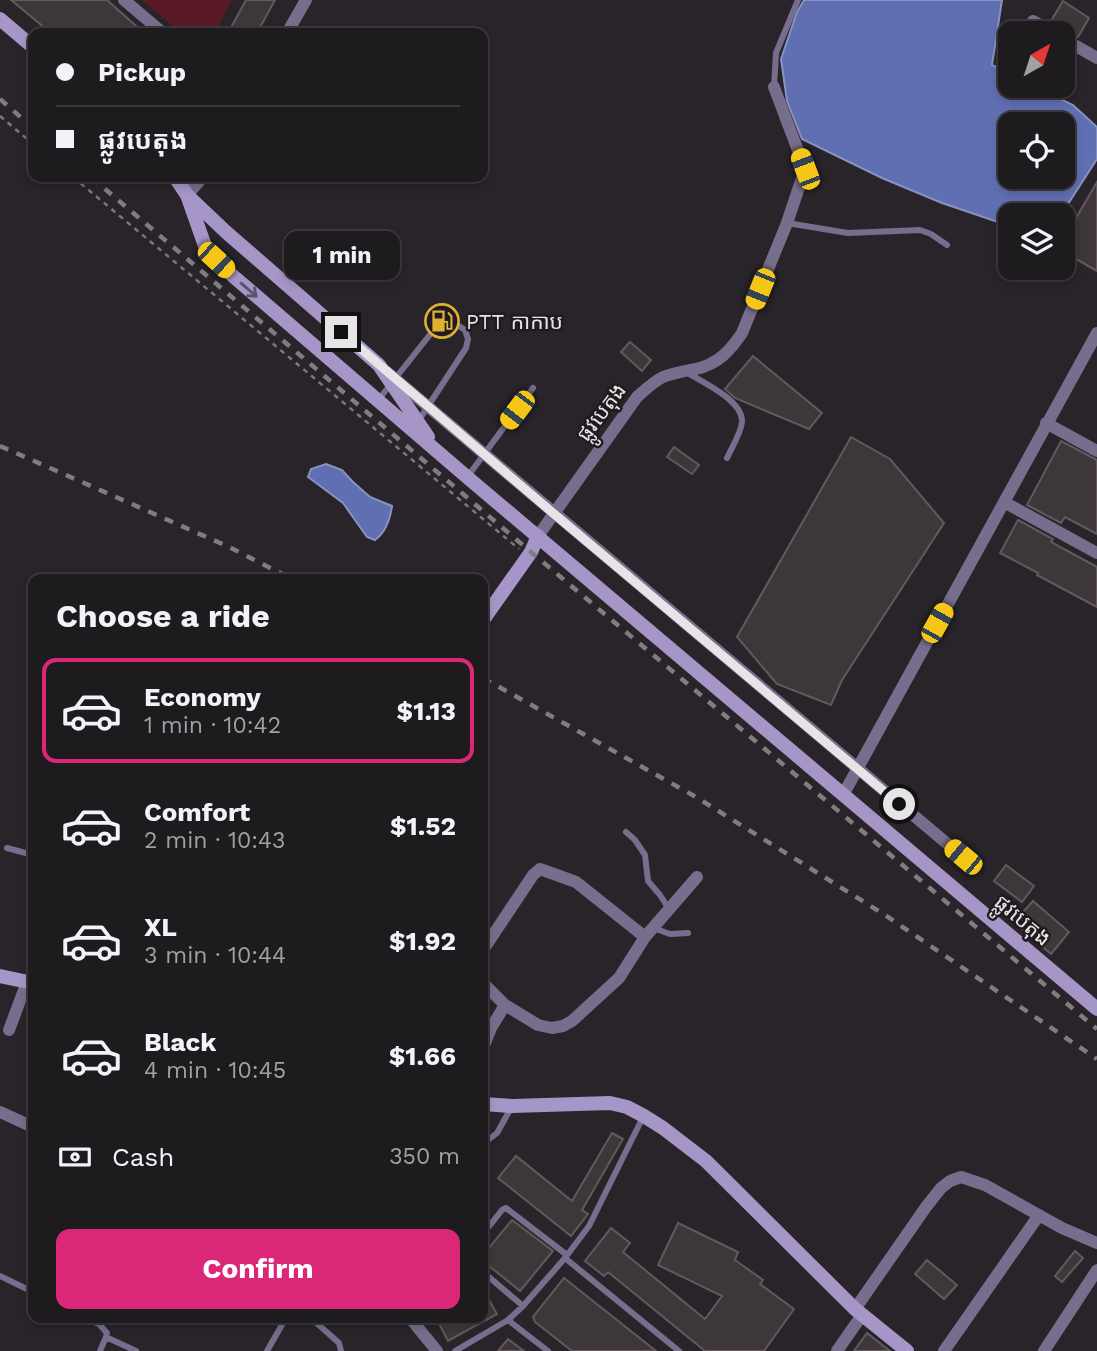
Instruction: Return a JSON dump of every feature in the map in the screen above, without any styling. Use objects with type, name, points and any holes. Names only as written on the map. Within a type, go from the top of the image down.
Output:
[{"type":"main road","points":[[0,19],[28,43]]},
{"type":"main road","name":"ផ្លូវបេតុង","points":[[178,182],[187,195],[226,232],[379,365],[393,381],[414,426]]},
{"type":"main road","name":"ផ្លូវបេតុង","points":[[187,195],[205,246],[216,260],[378,401],[414,426],[438,453],[1097,1009]]},
{"type":"main road","name":"ផ្លូវបេតុង","points":[[488,613],[538,536]]},
{"type":"main road","points":[[0,976],[28,982]]},
{"type":"main road","points":[[488,1104],[610,1103],[627,1107],[644,1116],[706,1161],[858,1312],[907,1351]]},
{"type":"street","points":[[124,0],[157,28]]},
{"type":"street","points":[[290,28],[305,0]]},
{"type":"street","points":[[1075,45],[1097,58]]},
{"type":"street","name":"ផ្លូវបេតុង","points":[[538,536],[636,397],[655,381],[716,362],[734,346],[742,333],[787,223],[805,169],[774,87]]},
{"type":"street","points":[[187,195],[199,182]]},
{"type":"street","points":[[843,795],[1097,333]]},
{"type":"street","points":[[393,381],[428,407],[963,857]]},
{"type":"street","points":[[1046,423],[1097,450]]},
{"type":"street","points":[[1003,502],[1097,553]]},
{"type":"street","points":[[488,942],[533,875],[540,869],[576,882],[649,932]]},
{"type":"street","points":[[488,988],[505,1005],[538,1025],[552,1028],[563,1026],[619,978],[649,932],[697,877]]},
{"type":"street","points":[[9,1030],[28,987]]},
{"type":"street","points":[[488,1036],[505,1005]]},
{"type":"street","points":[[0,1112],[28,1125]]},
{"type":"street","points":[[837,1351],[858,1312],[926,1207],[950,1181],[961,1177],[985,1185],[1062,1228],[1097,1243]]},
{"type":"street","points":[[944,1351],[1039,1215]]},
{"type":"street","points":[[1044,1351],[1097,1270]]},
{"type":"street","points":[[414,1323],[437,1351]]},
{"type":"lane","name":"ផ្លូវបេតុង","points":[[774,87],[776,53],[798,0]]},
{"type":"lane","points":[[787,223],[848,233],[920,230],[947,245]]},
{"type":"lane","points":[[378,401],[442,321],[450,321],[466,330],[466,348],[414,426]]},
{"type":"lane","points":[[684,371],[732,402],[741,414],[742,424],[727,458]]},
{"type":"lane","points":[[467,477],[533,388]]},
{"type":"lane","points":[[626,832],[645,855],[648,881],[669,909]]},
{"type":"lane","points":[[8,848],[28,854]]},
{"type":"lane","points":[[649,932],[688,933]]},
{"type":"lane","points":[[488,1140],[497,1133],[512,1106]]},
{"type":"lane","points":[[455,1351],[508,1320],[566,1256],[589,1226],[644,1116]]},
{"type":"lane","points":[[488,1228],[506,1208],[679,1351]]},
{"type":"lane","points":[[0,1276],[28,1290]]},
{"type":"lane","points":[[488,1276],[523,1306]]},
{"type":"lane","points":[[508,1320],[548,1351]]},
{"type":"lane","points":[[94,1323],[107,1333],[100,1351]]},
{"type":"lane","points":[[267,1351],[283,1323]]},
{"type":"lane","points":[[316,1323],[339,1343],[341,1351]]},
{"type":"lane","points":[[106,1337],[136,1351]]},
{"type":"path","points":[[0,116],[28,140]]},
{"type":"path","points":[[79,182],[527,556]]},
{"type":"shaded area","points":[[142,0],[232,0],[218,28],[175,28]]},
{"type":"water","points":[[804,0],[1002,0],[992,65],[998,68],[998,98],[1059,98],[1073,105],[1097,127],[1097,159],[1069,203],[998,203],[998,222],[942,203],[882,178],[802,139],[787,101],[781,59],[797,12]]},
{"type":"water","points":[[326,464],[342,470],[370,497],[392,506],[387,525],[375,540],[367,537],[343,503],[308,477],[311,469]]},
{"type":"building","points":[[11,0],[107,0],[138,28],[45,28]]},
{"type":"building","points":[[246,0],[275,0],[260,28],[231,28]]},
{"type":"building","points":[[1063,1],[1089,18],[1078,37],[1075,35],[1075,21],[1051,21]]},
{"type":"building","points":[[1097,182],[1097,271],[1075,258],[1075,220]]},
{"type":"building","points":[[630,342],[651,360],[642,371],[621,352]]},
{"type":"building","points":[[753,356],[822,413],[809,429],[735,398],[725,389]]},
{"type":"building","points":[[851,437],[890,459],[944,523],[842,680],[831,705],[777,684],[737,637]]},
{"type":"building","points":[[1061,441],[1097,460],[1097,534],[1065,517],[1061,523],[1027,505]]},
{"type":"building","points":[[674,447],[699,465],[692,474],[667,457]]},
{"type":"building","points":[[1018,520],[1097,567],[1097,607],[1000,553]]},
{"type":"building","points":[[1006,865],[1034,886],[1022,902],[994,881]]},
{"type":"building","points":[[1033,901],[1069,932],[1051,954],[1014,922]]},
{"type":"building","points":[[612,1133],[623,1139],[582,1210],[588,1214],[571,1236],[498,1178],[516,1156],[572,1201]]},
{"type":"building","points":[[512,1220],[553,1251],[520,1291],[488,1265],[488,1249]]},
{"type":"building","points":[[678,1223],[738,1252],[735,1260],[763,1280],[760,1284],[794,1309],[764,1351],[705,1351],[608,1272],[604,1276],[585,1261],[611,1228],[630,1243],[623,1252],[705,1319],[722,1296],[658,1265]]},
{"type":"building","points":[[1075,1251],[1083,1258],[1062,1282],[1055,1276]]},
{"type":"building","points":[[927,1260],[957,1285],[944,1299],[915,1274]]},
{"type":"building","points":[[564,1278],[656,1351],[572,1351],[535,1322],[533,1317]]},
{"type":"building","points":[[488,1298],[497,1314],[488,1319]]},
{"type":"building","points":[[439,1323],[481,1323],[448,1341]]},
{"type":"building","points":[[867,1333],[890,1351],[854,1351]]},
{"type":"building","points":[[508,1339],[524,1351],[498,1351]]},
{"type":"railway","points":[[0,99],[28,124]]},
{"type":"railway","points":[[97,182],[1097,1029]]},
{"type":"railway","points":[[0,446],[227,546],[282,574]]},
{"type":"railway","points":[[488,681],[696,797],[885,915],[1097,1059]]},
{"type":"place","name":"PTT កាកាប","points":[[442,321]]},
{"type":"route","points":[[341,332],[899,804]]}]
